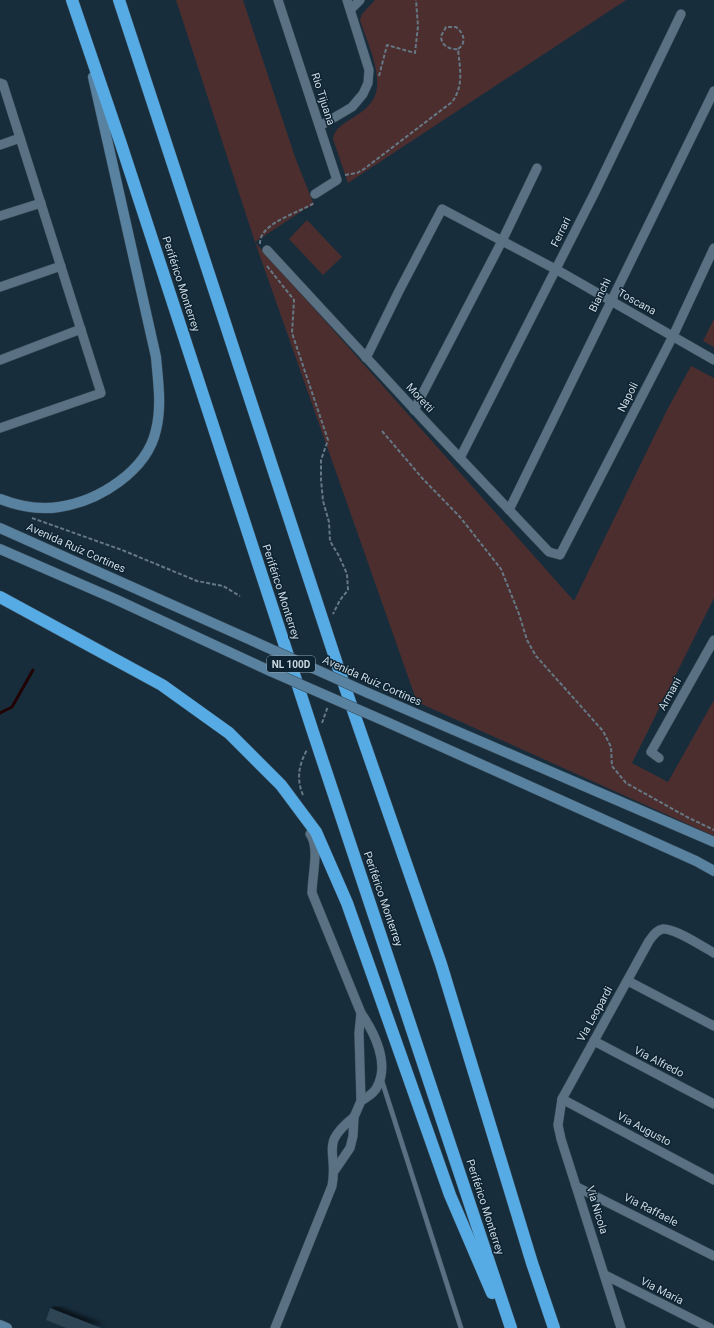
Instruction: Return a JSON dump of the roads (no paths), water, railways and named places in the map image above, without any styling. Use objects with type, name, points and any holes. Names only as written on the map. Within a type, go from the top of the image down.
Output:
[{"type":"highway","name":"Periférico Monterrey","points":[[72,0],[124,151],[314,735],[511,1328]]},
{"type":"highway","points":[[119,0],[344,684],[441,964],[532,1263],[554,1328]]},
{"type":"highway","points":[[0,597],[162,685],[229,733],[280,785],[316,832],[347,902],[450,1195],[507,1328]]},
{"type":"main road","points":[[0,499],[34,507],[59,507],[89,499],[110,488],[128,474],[147,453],[156,430],[160,397],[156,357],[85,38]]},
{"type":"main road","name":"Avenida Ruíz Cortines","points":[[0,528],[368,693],[714,842]]},
{"type":"main road","points":[[0,549],[15,554],[270,671],[689,858],[714,871]]},
{"type":"main road","points":[[0,1325],[7,1328]]},
{"type":"street","name":"Rio Tijuana","points":[[278,0],[337,180],[315,194]]},
{"type":"street","points":[[320,126],[352,107],[363,94],[368,83],[369,70],[347,0]]},
{"type":"street","points":[[351,9],[360,0]]},
{"type":"street","name":"Ferrari","points":[[460,458],[556,270],[681,14]]},
{"type":"street","points":[[0,83],[3,84],[101,394],[0,428]]},
{"type":"street","name":"Bianchi","points":[[509,510],[714,91]]},
{"type":"street","points":[[0,145],[20,138]]},
{"type":"street","points":[[414,410],[502,241],[537,168]]},
{"type":"street","points":[[0,216],[41,203]]},
{"type":"street","name":"Toscana","points":[[366,358],[442,209],[556,270],[714,360]]},
{"type":"street","name":"Napoli","points":[[560,555],[673,336],[714,248]]},
{"type":"street","name":"Moretti","points":[[263,250],[549,552],[560,555]]},
{"type":"street","points":[[0,288],[61,266]]},
{"type":"street","points":[[0,360],[81,329]]},
{"type":"street","points":[[11,603],[202,715],[267,775],[314,840],[312,893],[361,1013],[372,1030],[380,1051],[381,1076],[374,1091],[360,1101]]},
{"type":"street","name":"Armani","points":[[659,758],[651,752],[714,640]]},
{"type":"street","name":"Via Leopardi","points":[[562,1099],[649,941],[656,932],[667,929],[714,953]]},
{"type":"street","points":[[628,981],[714,1026]]},
{"type":"street","points":[[335,1170],[350,1148],[353,1136],[354,1117],[360,1101],[359,1033],[361,1013]]},
{"type":"street","name":"Via Alfredo","points":[[594,1041],[714,1104]]},
{"type":"street","name":"Via Augusto","points":[[562,1099],[714,1180]]},
{"type":"street","name":"Via Nicola","points":[[562,1099],[558,1125],[622,1328]]},
{"type":"street","points":[[275,1328],[332,1186],[335,1170],[331,1147],[341,1128],[354,1117]]},
{"type":"street","name":"Via Raffaele","points":[[577,1187],[714,1256]]},
{"type":"street","name":"Via María","points":[[605,1275],[710,1328]]},
{"type":"lane","points":[[381,1076],[461,1328]]},
{"type":"waterway","points":[[0,713],[12,707],[33,670]]}]
